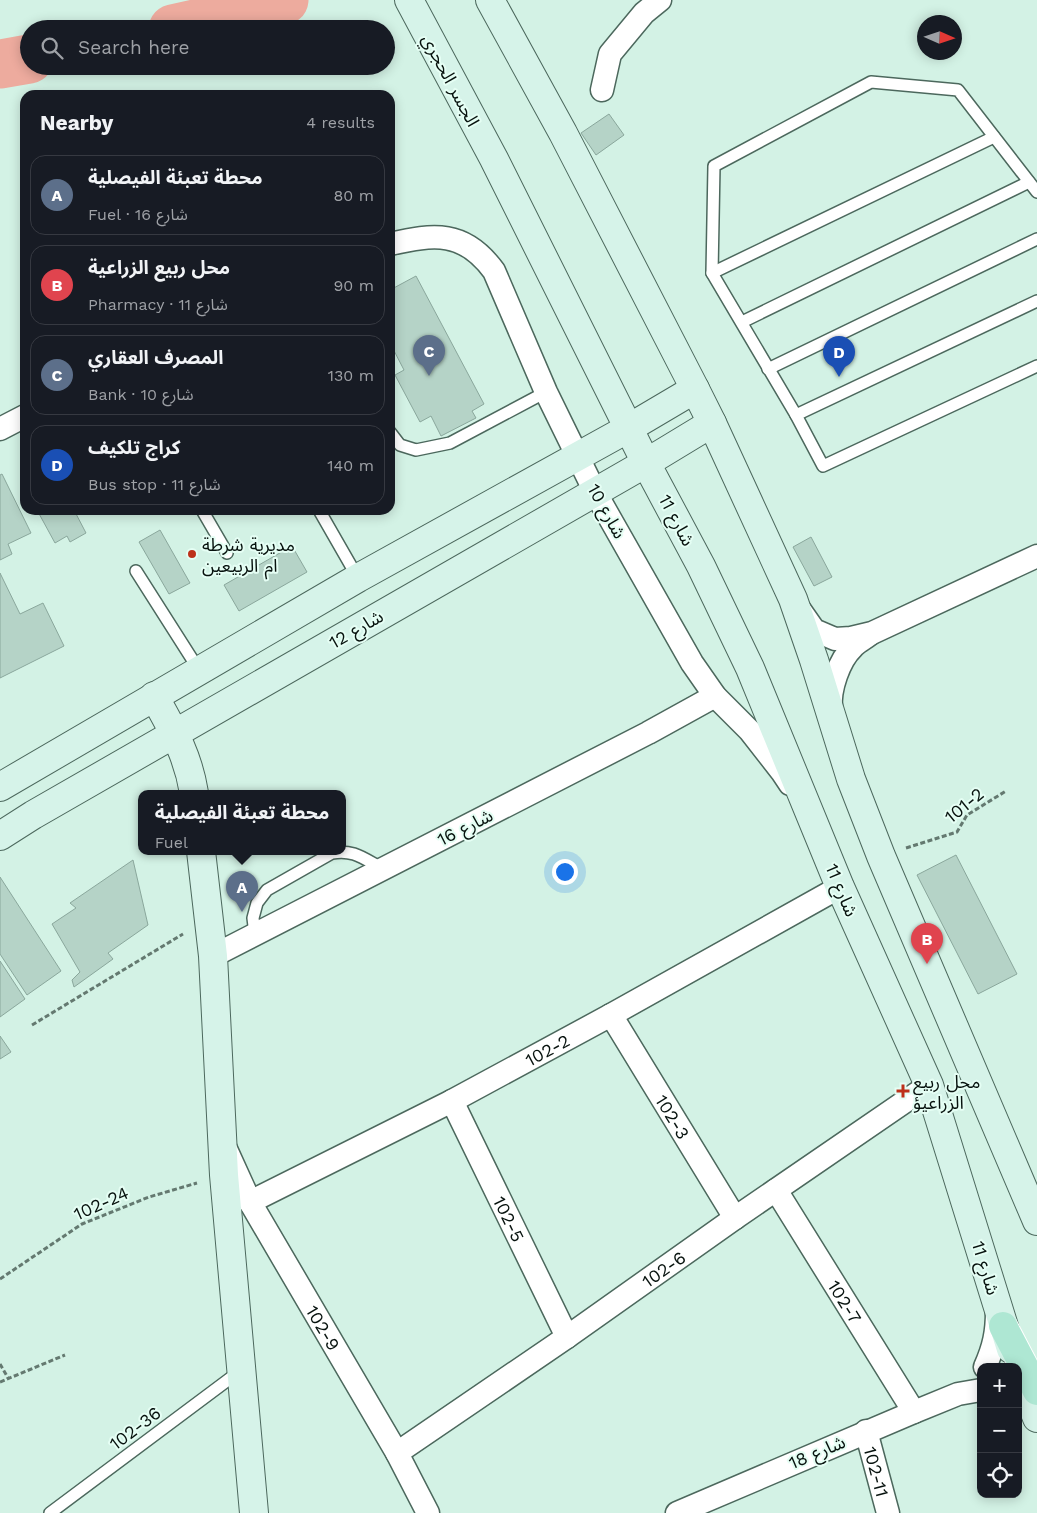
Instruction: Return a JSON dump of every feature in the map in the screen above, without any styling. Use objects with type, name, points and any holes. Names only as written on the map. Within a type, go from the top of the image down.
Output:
[{"type":"main road","name":"الجسر الحجري","points":[[409,0],[494,159],[629,428]]},
{"type":"main road","points":[[490,0],[563,133],[695,389],[793,599],[852,778],[881,856],[1037,1220]]},
{"type":"main road","points":[[0,787],[358,578],[629,428],[695,389]]},
{"type":"main road","name":"شارع 12","points":[[0,836],[33,815],[646,463],[712,423]]},
{"type":"main road","name":"شارع 11","points":[[629,428],[701,566],[750,668],[840,887],[929,1085],[1016,1363]]},
{"type":"main road","points":[[154,696],[188,762],[193,790]]},
{"type":"main road","points":[[201,855],[213,956],[224,1175],[254,1513]]},
{"type":"main road","points":[[1000,1314],[1037,1391]]},
{"type":"main road","name":"شارع 11","points":[[1022,1379],[1037,1418]]},
{"type":"street","points":[[602,90],[610,54],[644,13],[660,0]]},
{"type":"street","name":"شارع 10","points":[[395,243],[414,238],[440,237],[453,239],[476,251],[494,271],[546,392],[595,492],[692,663],[715,696],[750,731],[782,772],[816,828]]},
{"type":"street","points":[[0,429],[20,419]]},
{"type":"street","points":[[793,599],[814,630],[835,639],[851,638],[872,633],[1037,556]]},
{"type":"street","points":[[832,719],[830,698],[837,672],[852,648],[872,633]]},
{"type":"street","name":"شارع 16","points":[[213,956],[648,733],[715,696]]},
{"type":"street","name":"102-2","points":[[250,1202],[452,1101],[840,887]]},
{"type":"street","name":"102-3","points":[[611,1015],[735,1218]]},
{"type":"street","name":"102-6","points":[[397,1453],[568,1337],[735,1218],[929,1085]]},
{"type":"street","name":"102-5","points":[[452,1101],[568,1337]]},
{"type":"street","name":"102-9","points":[[222,1140],[250,1202],[397,1453],[428,1513]]},
{"type":"street","name":"102-7","points":[[776,1190],[914,1412]]},
{"type":"street","points":[[987,1363],[991,1355],[1000,1314]]},
{"type":"street","points":[[958,1394],[977,1377]]},
{"type":"street","points":[[958,1394],[977,1391]]},
{"type":"street","name":"شارع 18","points":[[677,1513],[866,1431],[958,1394]]},
{"type":"street","points":[[1022,1406],[1037,1425]]},
{"type":"street","name":"102-11","points":[[866,1431],[888,1513]]},
{"type":"lane","points":[[1037,192],[958,90],[871,82],[714,166],[712,272],[796,415],[823,466],[1037,366]]},
{"type":"lane","points":[[712,272],[994,137]]},
{"type":"lane","points":[[742,322],[1029,182]]},
{"type":"lane","points":[[768,368],[1037,238]]},
{"type":"lane","points":[[796,415],[1037,301]]},
{"type":"lane","points":[[395,438],[400,445],[416,450],[450,443],[546,392]]},
{"type":"lane","points":[[205,515],[227,554]]},
{"type":"lane","points":[[322,515],[358,578]]},
{"type":"lane","points":[[136,572],[199,670]]},
{"type":"lane","points":[[346,852],[353,853],[383,869]]},
{"type":"lane","points":[[255,934],[254,918],[257,903],[267,890],[328,855]]},
{"type":"lane","name":"102-36","points":[[50,1513],[242,1370]]},
{"type":"path","name":"101-2","points":[[881,856],[957,832],[967,815],[1006,791]]},
{"type":"path","points":[[32,1025],[209,918]]},
{"type":"path","name":"102-24","points":[[0,1279],[82,1224],[149,1197],[224,1175]]},
{"type":"path","points":[[0,1382],[65,1355]]},
{"type":"path","points":[[0,1364],[8,1378]]},
{"type":"building","points":[[609,114],[624,135],[596,155],[581,133]]},
{"type":"building","points":[[416,276],[484,404],[472,411],[476,418],[441,436],[431,416],[420,422],[395,375],[404,370],[395,353],[395,287]]},
{"type":"building","points":[[2,474],[20,511],[20,515],[22,515],[31,533],[8,544],[12,554],[0,560],[0,475]]},
{"type":"building","points":[[40,515],[77,515],[86,533],[70,542],[67,536],[55,543]]},
{"type":"building","points":[[160,530],[190,583],[169,594],[139,542]]},
{"type":"building","points":[[811,537],[832,577],[814,586],[793,547]]},
{"type":"building","points":[[292,546],[307,572],[239,611],[224,585]]},
{"type":"building","points":[[0,573],[20,614],[43,603],[64,646],[0,678]]},
{"type":"building","points":[[956,855],[1017,974],[978,994],[917,875]]},
{"type":"building","points":[[133,860],[148,925],[108,953],[113,959],[74,987],[72,980],[80,972],[52,924],[76,908],[70,903]]},
{"type":"building","points":[[0,877],[61,971],[27,995],[0,954]]},
{"type":"building","points":[[0,961],[25,999],[0,1017]]},
{"type":"building","points":[[0,1036],[11,1052],[0,1059]]},
{"type":"waterway","points":[[212,20],[278,5],[284,0]]},
{"type":"waterway","points":[[0,64],[20,61]]},
{"type":"place","name":"المصرف العقاري","points":[[429,376]]},
{"type":"place","name":"كراج تلكيف","points":[[839,377]]},
{"type":"place","name":"مديرية شرطة ام الربيعين","points":[[192,554]]},
{"type":"place","name":"محطة تعبئة الفيصلية","points":[[242,912]]},
{"type":"place","name":"محل ربيع الزراعية","points":[[927,964]]},
{"type":"place","name":"محل ربيع الزراعيؤ","points":[[903,1091]]}]
